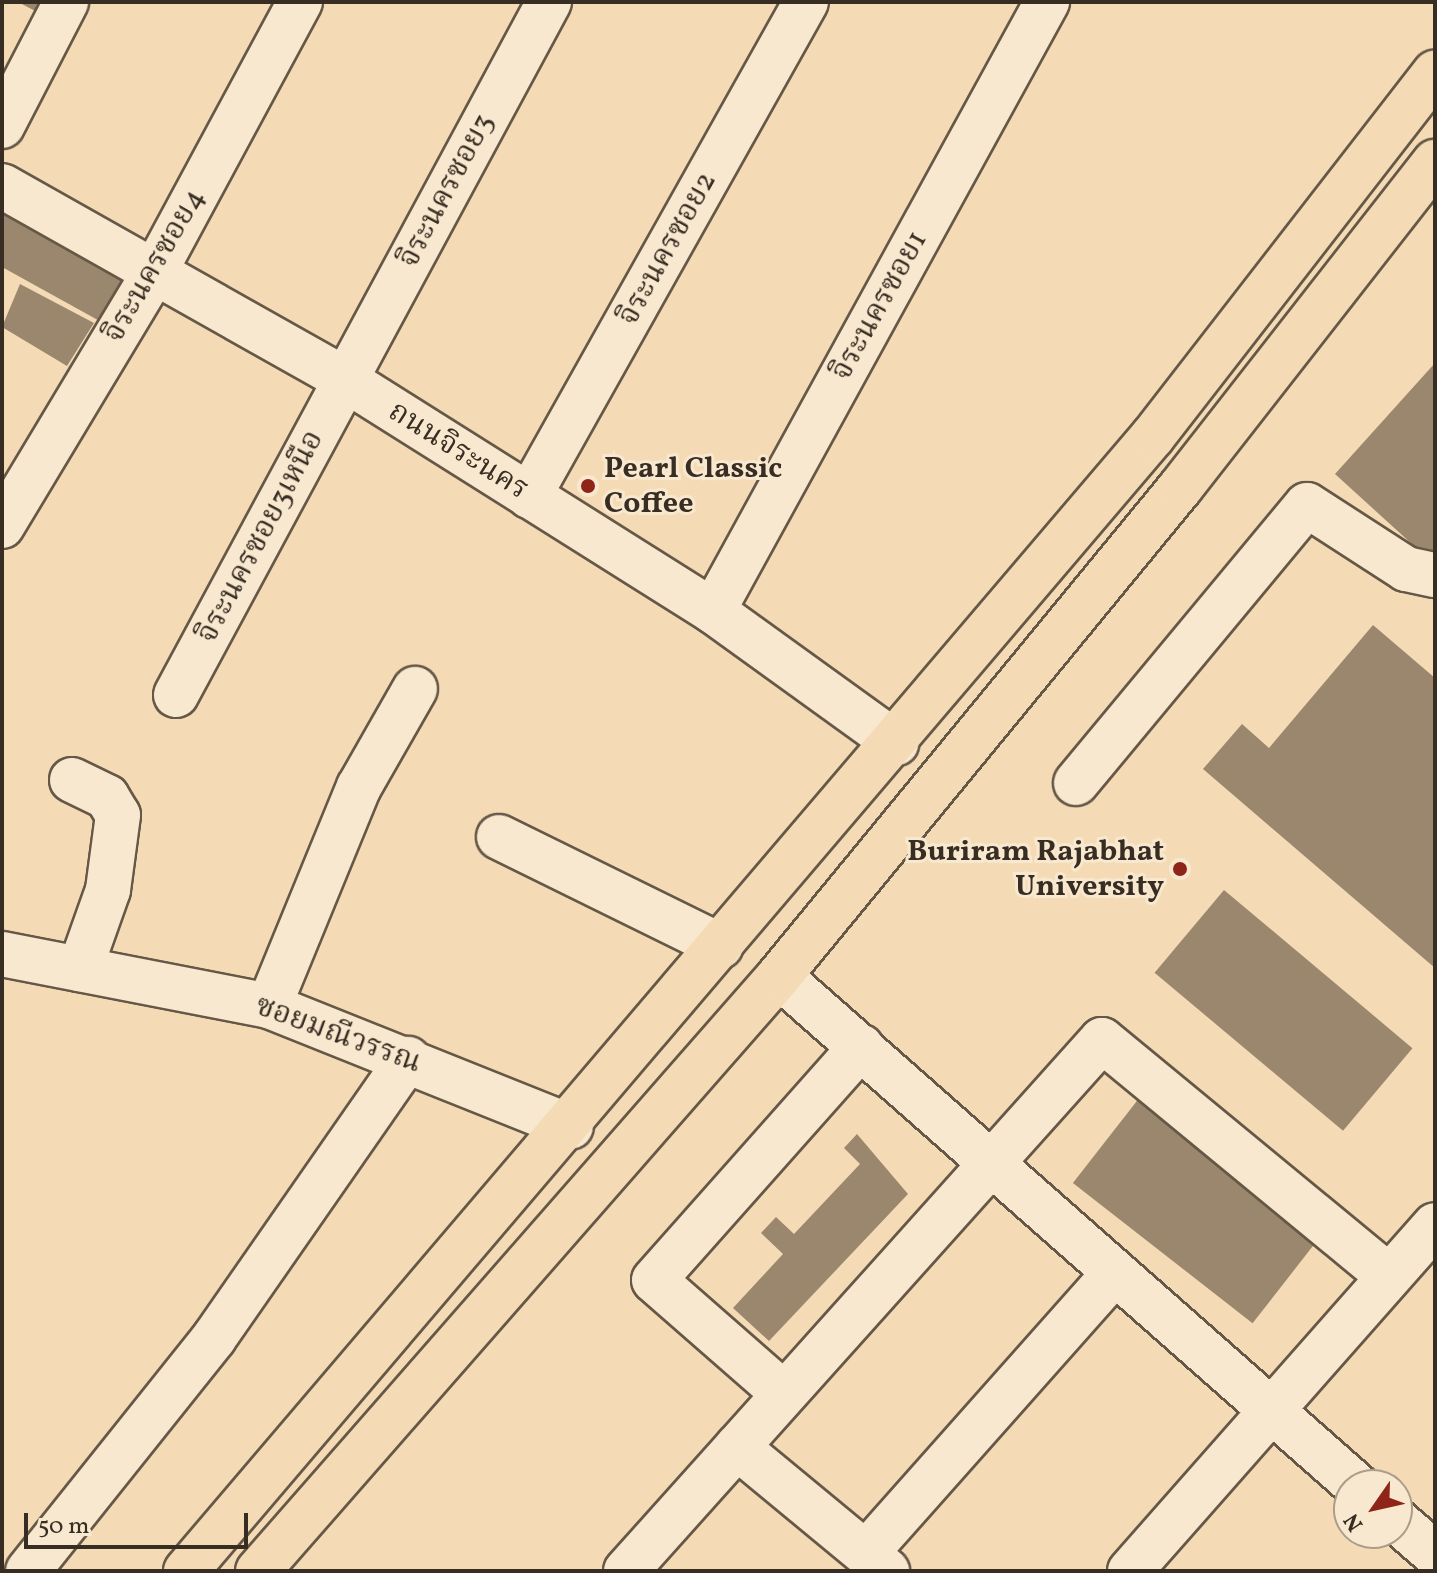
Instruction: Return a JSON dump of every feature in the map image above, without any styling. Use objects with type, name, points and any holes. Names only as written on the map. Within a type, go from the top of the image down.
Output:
[{"type":"main road","points":[[186,1571],[571,1127],[1153,436],[1435,73]]},
{"type":"main road","points":[[258,1571],[779,976],[1180,488],[1435,162]]},
{"type":"street","points":[[2,126],[66,2]]},
{"type":"street","name":"จิระนครซอย4","points":[[2,526],[154,273],[300,2]]},
{"type":"street","name":"จิระนครซอย3","points":[[346,380],[549,2]]},
{"type":"street","name":"จิระนครซอย2","points":[[529,496],[806,2]]},
{"type":"street","name":"จิระนครซอย1","points":[[713,611],[1047,2]]},
{"type":"street","name":"ถนนจิระนคร","points":[[2,186],[346,380],[713,611],[896,743]]},
{"type":"street","name":"จิระนครซอย3เหนือ","points":[[176,695],[346,380]]},
{"type":"street","points":[[1076,783],[1307,505],[1425,580]]},
{"type":"street","points":[[269,1006],[359,787],[415,689]]},
{"type":"street","points":[[72,780],[107,797],[118,815],[108,890],[80,969]]},
{"type":"street","points":[[499,837],[721,946]]},
{"type":"street","name":"ซอยมณีวรรณ","points":[[2,954],[269,1006],[408,1059],[571,1127]]},
{"type":"street","points":[[779,976],[1338,1469]]},
{"type":"street","points":[[626,1571],[1102,1040],[1388,1276]]},
{"type":"street","points":[[783,1393],[654,1280],[861,1047]]},
{"type":"street","points":[[28,1571],[214,1338],[408,1059]]},
{"type":"street","points":[[1130,1571],[1267,1407],[1435,1225]]},
{"type":"street","points":[[737,1447],[877,1562],[1115,1273]]},
{"type":"street","points":[[1413,1535],[1435,1554]]},
{"type":"building","points":[[18,2],[45,2],[39,13]]},
{"type":"building","points":[[2,210],[130,281],[105,324],[2,267]]},
{"type":"building","points":[[20,284],[94,323],[67,366],[2,327]]},
{"type":"building","points":[[1435,363],[1435,565],[1335,474]]},
{"type":"building","points":[[1373,625],[1435,678],[1435,968],[1203,769],[1242,724],[1269,748]]},
{"type":"building","points":[[1224,890],[1412,1048],[1343,1131],[1155,973]]},
{"type":"building","points":[[1140,1097],[1320,1237],[1253,1323],[1073,1183]]},
{"type":"building","points":[[857,1134],[908,1194],[769,1341],[733,1308],[783,1254],[761,1233],[776,1217],[794,1234],[860,1164],[844,1148]]},
{"type":"place","name":"Pearl Classic Coffee","points":[[588,486]]},
{"type":"place","name":"Buriram Rajabhat University","points":[[1180,869]]}]
